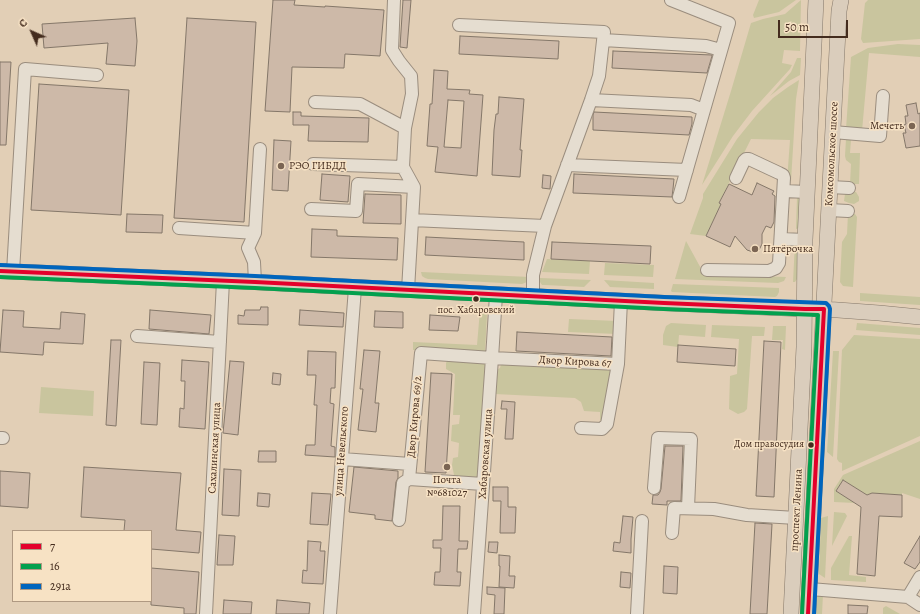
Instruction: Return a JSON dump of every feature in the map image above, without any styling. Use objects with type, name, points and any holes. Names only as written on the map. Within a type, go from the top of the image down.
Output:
[{"type":"main road","name":"Комсомольское шоссе","points":[[805,309],[805,240],[816,0]]},
{"type":"main road","name":"Комсомольское шоссе","points":[[824,309],[839,10],[841,0]]},
{"type":"main road","points":[[6,272],[255,282],[533,297],[824,309],[920,317]]},
{"type":"main road","name":"проспект Ленина","points":[[791,614],[805,309]]},
{"type":"main road","name":"проспект Ленина","points":[[808,614],[824,309]]},
{"type":"street","points":[[394,0],[392,50],[412,76],[412,94],[405,128],[403,167],[414,186],[408,290]]},
{"type":"street","points":[[671,0],[729,23],[680,197]]},
{"type":"street","points":[[459,25],[604,32],[599,76],[546,226],[533,275],[533,297]]},
{"type":"street","points":[[603,40],[706,46],[721,50]]},
{"type":"street","points":[[6,272],[25,69],[97,75]]},
{"type":"street","points":[[833,132],[880,136],[883,96]]},
{"type":"street","points":[[591,100],[691,105],[704,110]]},
{"type":"street","points":[[315,102],[360,104],[405,128]]},
{"type":"street","points":[[255,282],[254,262],[248,248],[255,233],[260,149]]},
{"type":"street","points":[[707,270],[769,271],[776,268],[779,263],[784,178],[782,175],[749,159],[744,161],[736,178]]},
{"type":"street","points":[[313,164],[403,167]]},
{"type":"street","points":[[567,165],[687,170]]},
{"type":"street","points":[[311,209],[356,212],[358,184],[414,186]]},
{"type":"street","points":[[830,187],[850,188]]},
{"type":"street","points":[[784,191],[807,192]]},
{"type":"street","points":[[829,210],[848,211]]},
{"type":"street","points":[[412,220],[546,226]]},
{"type":"street","points":[[179,228],[255,233]]},
{"type":"street","points":[[781,239],[805,240]]},
{"type":"street","name":"Сахалинская улица","points":[[206,614],[223,281]]},
{"type":"street","name":"улица Невельского","points":[[330,614],[355,288]]},
{"type":"street","name":"Хабаровская улица","points":[[474,614],[496,295]]},
{"type":"street","name":"Двор Кирова 67","points":[[492,358],[618,364],[621,301]]},
{"type":"street","points":[[137,336],[220,342]]},
{"type":"street","name":"Двор Кирова 69/2","points":[[399,520],[404,483],[409,479],[420,353],[492,358]]},
{"type":"street","points":[[581,428],[602,429],[608,424],[618,364]]},
{"type":"street","points":[[654,488],[658,438],[691,439],[688,508]]},
{"type":"street","points":[[342,459],[410,464]]},
{"type":"street","points":[[409,479],[483,484]]},
{"type":"street","points":[[672,533],[674,508],[714,509],[747,515],[796,518]]},
{"type":"street","points":[[637,614],[642,521]]},
{"type":"street","points":[[908,597],[920,577]]},
{"type":"street","points":[[810,589],[908,597],[920,605]]},
{"type":"shaded area","points":[[759,0],[796,0],[779,12],[754,18],[753,15]]},
{"type":"shaded area","points":[[801,0],[800,51],[784,50],[782,63],[792,65],[790,69],[752,111],[733,136],[702,185],[751,23],[785,14]]},
{"type":"shaded area","points":[[868,0],[920,0],[920,39],[863,43],[861,39],[865,3]]},
{"type":"shaded area","points":[[898,44],[920,45],[920,57],[869,53],[862,131],[846,129],[851,57],[868,48]]},
{"type":"shaded area","points":[[797,58],[801,58],[800,75],[789,81],[770,96],[791,72]]},
{"type":"shaded area","points":[[799,80],[796,99],[791,181],[787,181],[790,140],[751,139],[719,203],[721,204],[706,236],[690,234],[703,198],[703,194],[737,139],[759,112],[773,98]]},
{"type":"shaded area","points":[[846,139],[851,140],[850,153],[860,153],[859,184],[850,184],[851,164],[846,160],[845,156]]},
{"type":"shaded area","points":[[849,191],[856,192],[859,197],[859,201],[854,204],[844,201],[845,194]]},
{"type":"shaded area","points":[[797,197],[801,200],[799,228],[796,229]]},
{"type":"shaded area","points":[[848,214],[855,214],[857,217],[853,287],[843,286],[840,282],[842,242],[847,234]]},
{"type":"shaded area","points":[[686,241],[704,274],[786,277],[784,281],[778,283],[675,279]]},
{"type":"shaded area","points":[[795,243],[798,246],[797,279],[793,282]]},
{"type":"shaded area","points":[[547,259],[590,261],[589,274],[542,272]]},
{"type":"shaded area","points":[[605,263],[654,265],[653,277],[604,275]]},
{"type":"shaded area","points":[[421,272],[530,277],[527,282],[522,284],[428,279],[422,276]]},
{"type":"shaded area","points":[[540,278],[591,280],[584,287],[542,285]]},
{"type":"shaded area","points":[[604,280],[654,283],[654,289],[610,287]]},
{"type":"shaded area","points":[[673,284],[779,288],[779,292],[775,297],[672,292]]},
{"type":"shaded area","points":[[860,293],[920,297],[920,305],[860,301]]},
{"type":"shaded area","points":[[480,310],[487,314],[485,352],[413,350],[413,342],[477,345]]},
{"type":"shaded area","points":[[569,319],[617,321],[617,334],[568,332]]},
{"type":"shaded area","points":[[671,323],[706,325],[705,337],[679,335],[678,347],[663,345],[663,335],[666,326]]},
{"type":"shaded area","points":[[857,323],[920,328],[920,335],[856,330]]},
{"type":"shaded area","points":[[712,325],[765,327],[764,336],[752,336],[747,409],[738,414],[729,409],[730,376],[737,374],[739,339],[711,337]]},
{"type":"shaded area","points":[[773,326],[786,326],[785,350],[782,349],[783,340],[772,340]]},
{"type":"shaded area","points":[[854,335],[920,339],[920,436],[842,471],[842,463],[837,459],[842,350]]},
{"type":"shaded area","points":[[833,351],[839,351],[833,457],[827,452]]},
{"type":"shaded area","points":[[449,358],[489,360],[481,474],[477,478],[467,479],[454,475],[452,465],[453,458],[458,457],[459,443],[451,441],[452,425],[459,424],[460,415],[453,415],[455,374],[446,369],[446,363]]},
{"type":"shaded area","points":[[502,361],[615,367],[604,420],[600,420],[600,412],[584,411],[581,402],[575,398],[495,394],[495,371],[500,368]]},
{"type":"shaded area","points":[[41,387],[94,391],[93,416],[39,413]]},
{"type":"shaded area","points":[[920,441],[920,499],[902,493],[902,495],[872,493],[867,495],[843,480],[836,491],[855,503],[834,502],[834,489],[843,475]]},
{"type":"shaded area","points":[[834,512],[845,513],[847,516],[832,546]]},
{"type":"shaded area","points":[[828,516],[825,578],[819,574],[821,518]]},
{"type":"shaded area","points":[[849,536],[852,536],[849,575],[866,577],[866,582],[831,580],[831,568]]},
{"type":"shaded area","points":[[817,593],[823,594],[822,614],[816,614]]},
{"type":"shaded area","points":[[886,606],[900,614],[883,614],[883,608]]},
{"type":"building","points":[[273,0],[295,0],[294,5],[384,10],[380,56],[345,54],[344,68],[292,67],[290,112],[265,111]]},
{"type":"building","points":[[403,0],[411,0],[407,48],[400,47]]},
{"type":"building","points":[[135,18],[137,41],[135,66],[106,64],[108,43],[44,48],[42,24]]},
{"type":"building","points":[[187,18],[256,22],[244,222],[174,218]]},
{"type":"building","points":[[460,36],[559,41],[558,59],[459,54]]},
{"type":"building","points":[[613,51],[712,56],[707,73],[612,68]]},
{"type":"building","points":[[0,62],[11,62],[6,145],[0,145]]},
{"type":"building","points":[[434,70],[448,71],[447,89],[470,90],[469,94],[483,95],[477,176],[435,172],[438,147],[427,146],[430,104],[432,104]],"holes":[[[448,100],[464,101],[461,148],[444,147]]]},
{"type":"building","points":[[39,84],[129,90],[121,215],[31,210]]},
{"type":"building","points":[[499,97],[524,99],[520,150],[522,150],[520,177],[492,175],[494,130],[496,114],[498,114]]},
{"type":"building","name":"Мечеть","points":[[916,103],[918,114],[920,113],[920,146],[906,148],[903,133],[906,133],[904,125],[906,124],[905,116],[908,116],[906,105]]},
{"type":"building","points":[[293,112],[301,112],[301,116],[369,118],[368,142],[308,141],[309,125],[293,125]]},
{"type":"building","points":[[594,112],[692,117],[692,124],[689,135],[593,130]]},
{"type":"building","name":"РЭО ГИБДД","points":[[274,140],[291,141],[288,191],[272,190]]},
{"type":"building","points":[[322,174],[350,176],[348,202],[320,200]]},
{"type":"building","points":[[574,174],[674,179],[672,197],[573,193]]},
{"type":"building","points":[[543,175],[551,176],[550,189],[542,188]]},
{"type":"building","points":[[757,183],[774,191],[772,194],[775,196],[774,222],[771,228],[766,226],[762,234],[762,244],[759,250],[753,252],[747,250],[735,236],[730,247],[706,236],[721,204],[719,203],[729,184],[752,195]]},
{"type":"building","points":[[365,194],[401,195],[401,224],[363,223]]},
{"type":"building","points":[[127,214],[163,215],[162,233],[126,232]]},
{"type":"building","points":[[312,229],[337,230],[337,236],[398,238],[397,260],[311,257]]},
{"type":"building","points":[[426,237],[524,242],[524,260],[425,255]]},
{"type":"building","points":[[552,242],[651,246],[650,264],[551,259]]},
{"type":"building","points":[[261,307],[268,307],[268,325],[238,324],[238,315],[244,316],[245,310],[260,310]]},
{"type":"building","points":[[3,310],[24,311],[23,327],[60,329],[61,312],[85,314],[83,344],[44,342],[43,355],[0,352]]},
{"type":"building","points":[[150,310],[211,315],[209,334],[149,329]]},
{"type":"building","points":[[300,310],[344,313],[343,327],[299,325]]},
{"type":"building","points":[[375,311],[403,312],[403,328],[374,327]]},
{"type":"building","points":[[430,315],[460,317],[458,331],[429,330]]},
{"type":"building","points":[[517,332],[612,337],[611,356],[516,351]]},
{"type":"building","points":[[111,340],[121,340],[116,426],[106,425]]},
{"type":"building","points":[[764,341],[781,342],[774,497],[756,496]]},
{"type":"building","points":[[678,345],[736,349],[735,366],[677,362]]},
{"type":"building","points":[[364,350],[380,351],[375,403],[379,403],[376,432],[358,430],[363,389],[360,389]]},
{"type":"building","points":[[308,351],[336,352],[335,388],[331,388],[330,403],[334,404],[331,446],[335,447],[335,457],[305,455],[306,445],[315,445],[317,405],[314,405],[316,375],[307,375]]},
{"type":"building","points":[[182,360],[209,362],[205,429],[179,427],[180,408],[184,409],[185,381],[181,381]]},
{"type":"building","points":[[230,361],[244,362],[238,435],[223,433]]},
{"type":"building","points":[[144,362],[160,363],[157,425],[141,424]]},
{"type":"building","points":[[273,373],[281,374],[280,385],[272,384]]},
{"type":"building","points":[[431,373],[452,374],[446,473],[425,472]]},
{"type":"building","points":[[502,401],[515,402],[513,439],[505,439],[507,409],[501,409]]},
{"type":"building","points":[[665,446],[683,446],[681,501],[667,501],[667,505],[652,504],[653,495],[658,495],[661,489]]},
{"type":"building","points":[[259,451],[276,451],[276,462],[258,462]]},
{"type":"building","points":[[84,467],[181,473],[176,530],[201,532],[199,553],[152,549],[152,530],[124,530],[125,520],[81,517]]},
{"type":"building","points":[[354,467],[398,471],[392,521],[375,519],[375,515],[349,512]]},
{"type":"building","points":[[224,469],[241,470],[239,516],[222,515]]},
{"type":"building","points":[[0,471],[30,473],[28,508],[0,506]]},
{"type":"building","points":[[843,480],[867,495],[872,493],[902,495],[902,517],[879,516],[875,576],[857,574],[861,507],[836,491]]},
{"type":"building","points":[[493,487],[508,487],[508,507],[516,507],[515,533],[500,533],[501,501],[493,501]]},
{"type":"building","points":[[258,493],[270,494],[269,507],[257,506]]},
{"type":"building","points":[[312,493],[331,494],[328,525],[310,524]]},
{"type":"building","points":[[443,506],[460,506],[459,541],[468,541],[467,549],[458,549],[457,572],[461,572],[460,586],[434,585],[435,572],[440,572],[441,548],[433,548],[433,540],[442,540]]},
{"type":"building","points":[[623,516],[633,517],[631,553],[613,551],[614,542],[620,543]]},
{"type":"building","points":[[755,523],[772,524],[767,614],[750,614]]},
{"type":"building","points":[[219,535],[235,536],[233,565],[217,565]]},
{"type":"building","points":[[920,536],[920,562],[915,569],[904,563]]},
{"type":"building","points":[[308,541],[321,542],[320,551],[325,551],[323,584],[302,583],[303,570],[307,571]]},
{"type":"building","points":[[489,542],[498,542],[497,553],[488,552]]},
{"type":"building","points":[[499,555],[510,556],[509,576],[515,576],[514,588],[499,587]]},
{"type":"building","points":[[664,566],[678,567],[677,594],[663,593]]},
{"type":"building","points":[[152,568],[199,572],[196,614],[184,614],[184,608],[151,605]]},
{"type":"building","points":[[621,572],[631,573],[630,588],[620,587]]},
{"type":"building","points":[[487,587],[505,588],[504,614],[494,614],[495,595],[487,594]]},
{"type":"building","points":[[224,600],[252,602],[251,614],[223,614]]},
{"type":"building","points":[[277,600],[310,603],[309,614],[276,614]]},
{"type":"building","points":[[848,605],[868,606],[867,614],[848,614]]},
{"type":"transit line","name":"291а","points":[[0,265],[255,276],[664,297],[826,303],[830,309],[814,614]]},
{"type":"transit line","name":"7","points":[[0,271],[255,282],[664,303],[824,309],[808,614]]},
{"type":"transit line","name":"16","points":[[0,277],[818,315],[802,614]]},
{"type":"place","name":"Мечеть","points":[[912,126]]},
{"type":"place","name":"РЭО ГИБДД","points":[[281,166]]},
{"type":"place","name":"Пятёрочка","points":[[755,249]]},
{"type":"place","name":"пос. Хабаровский","points":[[476,299]]},
{"type":"place","name":"Дом правосудия","points":[[811,445]]},
{"type":"place","name":"Почта №681027","points":[[447,467]]}]
